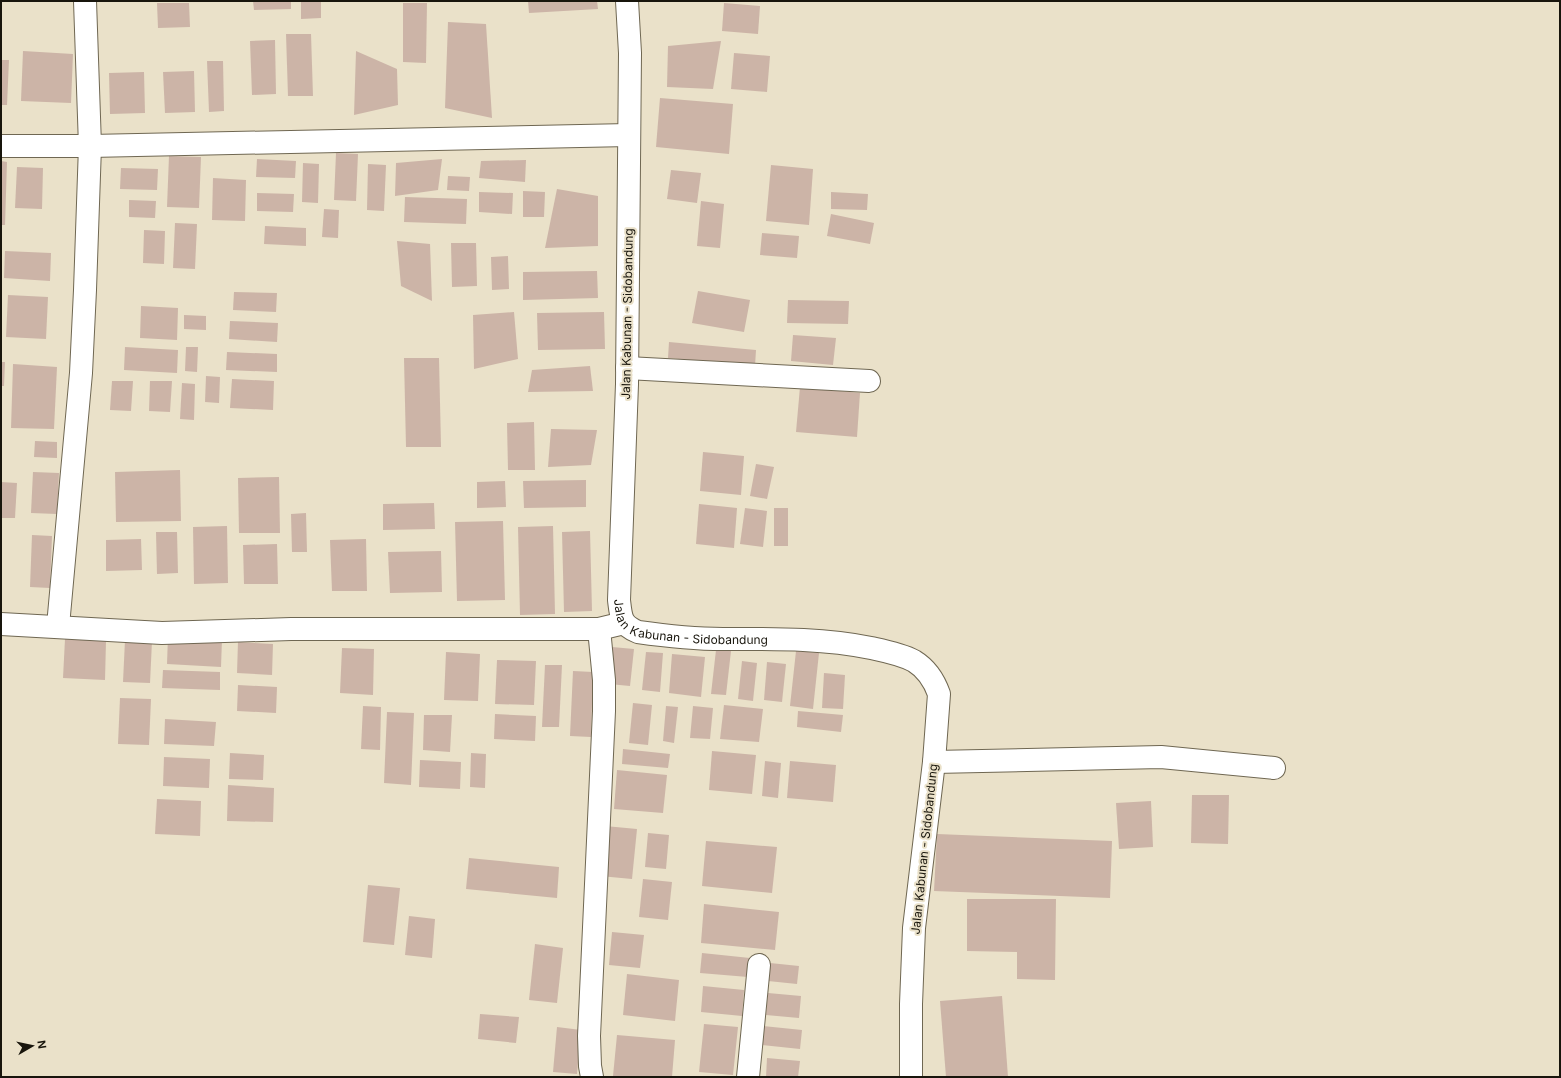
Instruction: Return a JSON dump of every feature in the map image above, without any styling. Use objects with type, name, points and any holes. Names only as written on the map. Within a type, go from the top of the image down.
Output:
[{"type":"street","points":[[58,626],[81,373],[90,146],[85,1]]},
{"type":"street","name":"Jalan Kabunan - Sidobandung","points":[[627,1],[630,53],[627,368],[619,600],[620,615],[624,623],[630,629],[638,632],[722,639],[791,639],[852,644],[903,656],[915,662],[931,676],[936,684],[939,694],[934,762],[914,928],[911,1004],[911,1077]]},
{"type":"street","points":[[1,146],[90,146],[629,135]]},
{"type":"street","points":[[627,368],[869,381]]},
{"type":"street","points":[[1,624],[162,633],[291,629],[599,629],[624,623]]},
{"type":"street","points":[[592,1077],[588,1036],[604,718],[604,680],[599,629]]},
{"type":"street","points":[[934,762],[1161,757],[1274,768]]},
{"type":"street","points":[[748,1077],[759,965]]},
{"type":"building","points":[[253,1],[291,1],[291,9],[254,10]]},
{"type":"building","points":[[301,1],[321,1],[321,18],[301,19]]},
{"type":"building","points":[[528,1],[597,1],[598,9],[529,13]]},
{"type":"building","points":[[157,3],[189,3],[190,27],[158,28]]},
{"type":"building","points":[[403,3],[427,3],[426,63],[403,62]]},
{"type":"building","points":[[724,3],[760,6],[758,34],[722,31]]},
{"type":"building","points":[[448,22],[486,24],[492,118],[445,108]]},
{"type":"building","points":[[286,34],[311,34],[313,96],[288,96]]},
{"type":"building","points":[[275,40],[276,94],[252,95],[250,41]]},
{"type":"building","points":[[721,41],[713,89],[667,87],[668,46]]},
{"type":"building","points":[[23,51],[73,54],[71,103],[21,101]]},
{"type":"building","points":[[356,51],[397,69],[398,105],[354,115]]},
{"type":"building","points":[[734,53],[770,56],[767,92],[731,89]]},
{"type":"building","points":[[1,60],[9,60],[7,105],[1,105]]},
{"type":"building","points":[[207,61],[223,61],[224,111],[209,112]]},
{"type":"building","points":[[194,71],[195,112],[165,113],[163,72]]},
{"type":"building","points":[[144,72],[145,113],[110,114],[109,73]]},
{"type":"building","points":[[660,98],[733,104],[729,154],[656,147]]},
{"type":"building","points":[[336,153],[358,154],[356,201],[334,200]]},
{"type":"building","points":[[169,156],[201,157],[199,208],[167,207]]},
{"type":"building","points":[[257,159],[296,161],[295,178],[256,177]]},
{"type":"building","points":[[442,159],[438,190],[395,196],[396,163]]},
{"type":"building","points":[[526,160],[525,182],[479,178],[481,161]]},
{"type":"building","points":[[1,161],[7,162],[5,225],[1,225]]},
{"type":"building","points":[[303,163],[319,164],[318,203],[302,202]]},
{"type":"building","points":[[368,164],[386,165],[384,211],[367,210]]},
{"type":"building","points":[[771,165],[813,169],[809,225],[766,221]]},
{"type":"building","points":[[17,167],[43,168],[42,209],[15,208]]},
{"type":"building","points":[[121,168],[158,169],[157,190],[120,189]]},
{"type":"building","points":[[671,170],[701,173],[697,203],[667,199]]},
{"type":"building","points":[[448,176],[470,177],[469,191],[447,190]]},
{"type":"building","points":[[213,178],[246,180],[245,221],[212,220]]},
{"type":"building","points":[[557,189],[598,196],[598,246],[545,248]]},
{"type":"building","points":[[523,191],[545,192],[544,217],[523,217]]},
{"type":"building","points":[[479,192],[513,193],[512,214],[479,212]]},
{"type":"building","points":[[831,192],[868,194],[867,210],[831,209]]},
{"type":"building","points":[[257,193],[294,194],[293,212],[257,211]]},
{"type":"building","points":[[405,197],[467,199],[466,224],[404,222]]},
{"type":"building","points":[[129,200],[156,201],[155,218],[129,217]]},
{"type":"building","points":[[701,201],[724,204],[720,248],[697,246]]},
{"type":"building","points":[[324,209],[339,210],[338,238],[322,237]]},
{"type":"building","points":[[831,214],[874,223],[870,244],[827,236]]},
{"type":"building","points":[[175,223],[197,224],[195,269],[173,268]]},
{"type":"building","points":[[265,226],[306,228],[306,246],[264,244]]},
{"type":"building","points":[[144,230],[165,231],[164,264],[143,263]]},
{"type":"building","points":[[762,233],[799,236],[797,258],[760,255]]},
{"type":"building","points":[[397,241],[430,244],[432,301],[401,286]]},
{"type":"building","points":[[451,243],[476,243],[477,286],[452,287]]},
{"type":"building","points":[[5,251],[51,253],[50,281],[4,278]]},
{"type":"building","points":[[508,256],[509,289],[492,290],[491,257]]},
{"type":"building","points":[[597,271],[598,298],[523,300],[523,272]]},
{"type":"building","points":[[698,291],[750,300],[744,332],[692,323]]},
{"type":"building","points":[[234,292],[277,293],[276,312],[233,310]]},
{"type":"building","points":[[8,295],[48,297],[46,339],[6,337]]},
{"type":"building","points":[[788,300],[849,301],[848,324],[787,323]]},
{"type":"building","points":[[141,306],[178,308],[177,340],[140,338]]},
{"type":"building","points":[[514,312],[518,359],[474,369],[473,315]]},
{"type":"building","points":[[604,312],[605,349],[538,350],[537,313]]},
{"type":"building","points":[[184,315],[206,316],[206,330],[184,329]]},
{"type":"building","points":[[230,321],[278,323],[277,342],[229,339]]},
{"type":"building","points":[[793,335],[836,338],[833,365],[791,361]]},
{"type":"building","points":[[669,342],[756,350],[755,366],[668,358]]},
{"type":"building","points":[[125,347],[178,350],[177,373],[124,370]]},
{"type":"building","points":[[186,347],[198,347],[197,372],[185,371]]},
{"type":"building","points":[[227,352],[277,354],[277,372],[226,370]]},
{"type":"building","points":[[404,358],[439,358],[441,447],[406,447]]},
{"type":"building","points":[[1,362],[5,362],[4,386],[1,386]]},
{"type":"building","points":[[13,364],[57,367],[54,429],[11,428]]},
{"type":"building","points":[[590,366],[593,391],[528,392],[532,370]]},
{"type":"building","points":[[206,376],[220,377],[219,403],[205,402]]},
{"type":"building","points":[[232,379],[274,381],[273,410],[230,408]]},
{"type":"building","points":[[112,381],[133,381],[131,411],[110,410]]},
{"type":"building","points":[[150,381],[172,381],[170,412],[149,411]]},
{"type":"building","points":[[182,383],[195,384],[194,420],[180,419]]},
{"type":"building","points":[[800,387],[860,393],[857,437],[796,432]]},
{"type":"building","points":[[534,422],[535,470],[508,470],[507,423]]},
{"type":"building","points":[[551,429],[597,430],[591,465],[548,467]]},
{"type":"building","points":[[35,441],[57,442],[57,458],[34,457]]},
{"type":"building","points":[[703,452],[744,456],[741,495],[700,491]]},
{"type":"building","points":[[756,464],[774,467],[767,499],[750,496]]},
{"type":"building","points":[[180,470],[181,521],[116,522],[115,472]]},
{"type":"building","points":[[33,472],[59,473],[57,514],[31,513]]},
{"type":"building","points":[[279,477],[280,533],[239,533],[238,478]]},
{"type":"building","points":[[586,480],[586,507],[524,508],[523,481]]},
{"type":"building","points":[[505,481],[506,507],[477,508],[477,482]]},
{"type":"building","points":[[1,482],[17,483],[15,518],[1,518]]},
{"type":"building","points":[[434,503],[435,529],[383,530],[383,504]]},
{"type":"building","points":[[699,504],[737,508],[734,548],[696,544]]},
{"type":"building","points":[[745,508],[767,511],[763,547],[740,544]]},
{"type":"building","points":[[774,508],[788,508],[788,546],[774,546]]},
{"type":"building","points":[[306,513],[307,552],[292,552],[291,514]]},
{"type":"building","points":[[503,521],[505,600],[457,601],[455,522]]},
{"type":"building","points":[[227,526],[228,583],[194,584],[193,527]]},
{"type":"building","points":[[553,526],[555,614],[520,615],[518,527]]},
{"type":"building","points":[[590,531],[592,611],[564,612],[562,532]]},
{"type":"building","points":[[156,532],[177,532],[178,573],[157,574]]},
{"type":"building","points":[[32,535],[52,536],[50,588],[30,587]]},
{"type":"building","points":[[141,539],[142,570],[106,571],[106,540]]},
{"type":"building","points":[[366,539],[367,591],[332,591],[330,540]]},
{"type":"building","points":[[277,544],[278,584],[244,584],[243,545]]},
{"type":"building","points":[[441,551],[442,592],[390,593],[388,552]]},
{"type":"building","points":[[168,636],[222,639],[221,667],[167,664]]},
{"type":"building","points":[[65,639],[106,641],[105,680],[63,678]]},
{"type":"building","points":[[125,640],[152,641],[150,683],[123,682]]},
{"type":"building","points":[[238,642],[273,644],[272,675],[237,673]]},
{"type":"building","points":[[612,647],[634,649],[630,686],[609,684]]},
{"type":"building","points":[[342,648],[374,649],[373,695],[340,693]]},
{"type":"building","points":[[716,650],[731,651],[726,695],[711,694]]},
{"type":"building","points":[[796,651],[819,653],[813,709],[790,706]]},
{"type":"building","points":[[446,652],[480,654],[478,701],[444,700]]},
{"type":"building","points":[[646,652],[663,653],[660,692],[642,690]]},
{"type":"building","points":[[672,654],[705,657],[701,697],[669,693]]},
{"type":"building","points":[[497,660],[536,661],[534,705],[495,704]]},
{"type":"building","points":[[742,661],[757,663],[753,701],[738,699]]},
{"type":"building","points":[[767,662],[786,664],[782,702],[764,700]]},
{"type":"building","points":[[545,665],[562,665],[559,727],[542,727]]},
{"type":"building","points":[[163,670],[220,672],[220,690],[162,688]]},
{"type":"building","points":[[573,671],[593,672],[591,737],[570,736]]},
{"type":"building","points":[[824,673],[845,675],[843,709],[822,708]]},
{"type":"building","points":[[238,685],[277,687],[276,713],[237,711]]},
{"type":"building","points":[[120,698],[151,699],[149,745],[118,744]]},
{"type":"building","points":[[633,703],[652,705],[648,745],[629,743]]},
{"type":"building","points":[[724,705],[763,709],[759,742],[720,739]]},
{"type":"building","points":[[363,706],[381,707],[380,750],[361,749]]},
{"type":"building","points":[[666,706],[678,707],[674,743],[663,741]]},
{"type":"building","points":[[693,706],[713,708],[710,739],[690,738]]},
{"type":"building","points":[[798,711],[843,715],[841,732],[797,727]]},
{"type":"building","points":[[387,712],[414,713],[411,785],[384,783]]},
{"type":"building","points":[[495,714],[536,716],[535,741],[494,739]]},
{"type":"building","points":[[424,715],[452,715],[450,752],[423,750]]},
{"type":"building","points":[[165,719],[216,722],[214,746],[164,744]]},
{"type":"building","points":[[623,749],[670,754],[668,768],[622,764]]},
{"type":"building","points":[[712,751],[756,755],[752,794],[709,790]]},
{"type":"building","points":[[230,753],[264,755],[263,780],[229,779]]},
{"type":"building","points":[[471,753],[486,754],[485,788],[470,787]]},
{"type":"building","points":[[164,757],[210,759],[209,788],[163,786]]},
{"type":"building","points":[[420,760],[461,762],[460,789],[419,787]]},
{"type":"building","points":[[765,761],[781,763],[778,798],[762,796]]},
{"type":"building","points":[[790,761],[836,765],[833,802],[787,798]]},
{"type":"building","points":[[617,770],[667,775],[663,813],[614,809]]},
{"type":"building","points":[[228,785],[274,788],[273,822],[227,821]]},
{"type":"building","points":[[1192,795],[1229,795],[1228,844],[1191,843]]},
{"type":"building","points":[[157,799],[201,801],[200,836],[155,834]]},
{"type":"building","points":[[1151,801],[1153,847],[1119,849],[1116,803]]},
{"type":"building","points":[[605,826],[637,829],[632,879],[600,876]]},
{"type":"building","points":[[648,833],[669,835],[666,869],[645,867]]},
{"type":"building","points":[[937,834],[1112,841],[1110,898],[934,891]]},
{"type":"building","points":[[706,841],[777,847],[772,893],[702,886]]},
{"type":"building","points":[[469,858],[559,867],[557,898],[466,889]]},
{"type":"building","points":[[643,879],[672,882],[668,920],[639,917]]},
{"type":"building","points":[[368,885],[400,888],[394,945],[363,942]]},
{"type":"building","points":[[967,899],[1056,899],[1055,980],[1017,979],[1017,952],[967,951]]},
{"type":"building","points":[[704,904],[779,912],[775,950],[701,943]]},
{"type":"building","points":[[409,916],[435,919],[432,958],[405,955]]},
{"type":"building","points":[[612,932],[644,935],[640,968],[609,965]]},
{"type":"building","points":[[535,944],[563,948],[557,1003],[529,1000]]},
{"type":"building","points":[[702,953],[750,958],[748,977],[700,973]]},
{"type":"building","points":[[770,963],[799,966],[797,984],[768,981]]},
{"type":"building","points":[[627,974],[679,980],[675,1021],[623,1015]]},
{"type":"building","points":[[703,986],[744,990],[742,1016],[701,1012]]},
{"type":"building","points":[[768,993],[801,996],[799,1018],[766,1015]]},
{"type":"building","points":[[1002,996],[1008,1077],[946,1077],[940,1001]]},
{"type":"building","points":[[480,1014],[519,1017],[516,1043],[478,1039]]},
{"type":"building","points":[[704,1024],[738,1027],[733,1075],[699,1072]]},
{"type":"building","points":[[763,1026],[802,1030],[800,1049],[761,1045]]},
{"type":"building","points":[[557,1027],[581,1030],[577,1074],[553,1072]]},
{"type":"building","points":[[617,1035],[675,1040],[672,1077],[613,1076]]},
{"type":"building","points":[[767,1058],[800,1061],[798,1077],[766,1077]]}]
